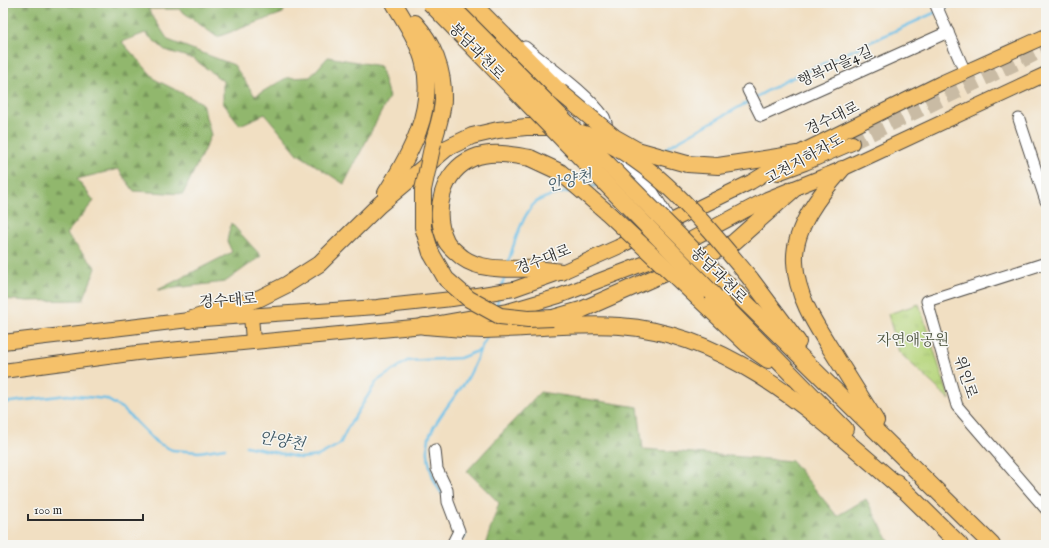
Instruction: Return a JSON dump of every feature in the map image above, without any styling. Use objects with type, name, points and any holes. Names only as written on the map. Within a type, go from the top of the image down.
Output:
[{"type":"highway","points":[[395,3],[417,25],[429,42],[440,69],[443,98],[423,190],[423,227],[431,253],[446,279],[468,299],[500,316],[553,318],[588,307],[732,243],[794,189]]},
{"type":"highway","points":[[379,204],[414,146],[426,104],[424,64],[415,39],[395,3]]},
{"type":"highway","name":"봉담과천로","points":[[430,3],[798,380],[903,490],[960,545]]},
{"type":"highway","name":"봉담과천로","points":[[448,3],[729,286],[992,545]]},
{"type":"highway","points":[[472,3],[481,9],[560,92],[614,136],[637,150],[687,164],[718,166],[797,154]]},
{"type":"highway","points":[[188,320],[260,298],[286,285],[318,264],[379,204],[447,148],[472,136],[498,130],[526,126],[561,127],[591,136],[620,151],[654,174],[703,222],[750,278],[830,385]]},
{"type":"highway","points":[[562,272],[501,269],[464,259],[446,242],[440,224],[441,195],[457,168],[474,157],[500,153],[530,158],[560,172],[609,214],[751,348],[798,380]]},
{"type":"highway","points":[[842,169],[807,214],[798,239],[794,261],[800,289],[814,321],[890,445]]},
{"type":"highway","points":[[424,326],[486,322],[504,329],[587,325],[622,326],[655,331],[713,351],[752,370],[799,402],[903,490]]},
{"type":"main road","name":"경수대로","points":[[3,342],[188,320],[377,307],[452,299],[514,289],[562,272],[670,221],[751,182],[797,154],[965,72],[1046,36]]},
{"type":"main road","points":[[486,322],[508,311],[559,296],[648,262],[767,199],[842,169],[1046,74]]},
{"type":"main road","name":"고천지하차도","points":[[751,182],[855,146],[767,199]]},
{"type":"main road","points":[[251,315],[253,341]]},
{"type":"main road","points":[[3,371],[137,353],[424,326]]},
{"type":"street","points":[[935,3],[965,72]]},
{"type":"street","points":[[481,9],[579,92],[604,118],[610,138],[618,156],[651,189],[670,221]]},
{"type":"street","name":"행복마을4길","points":[[748,90],[761,116],[946,27]]},
{"type":"street","points":[[1019,119],[1046,201]]},
{"type":"street","name":"위인로","points":[[1044,505],[957,406],[927,301],[1046,263]]},
{"type":"street","points":[[435,450],[437,469],[447,490],[448,502],[459,531],[452,545]]},
{"type":"green space","points":[[3,3],[286,3],[283,13],[217,37],[179,9],[148,9],[168,40],[234,65],[255,96],[286,78],[310,77],[328,57],[380,66],[389,97],[344,184],[298,154],[265,114],[240,125],[223,103],[223,81],[194,59],[165,50],[145,33],[122,42],[156,80],[202,103],[211,135],[183,194],[134,191],[118,169],[77,179],[94,201],[66,234],[96,268],[83,300],[28,301],[3,299]]},
{"type":"green space","points":[[231,223],[261,256],[225,282],[158,290],[232,252],[227,241]]},
{"type":"green space","name":"자연애공원","points":[[919,304],[950,400],[899,352],[888,314]]},
{"type":"green space","points":[[540,392],[638,407],[643,449],[792,461],[837,516],[866,499],[890,543],[894,545],[485,545],[499,503],[467,471]]},
{"type":"waterway","name":"안양천","points":[[942,9],[955,3]]},
{"type":"waterway","name":"안양천","points":[[756,97],[783,82],[936,12]]},
{"type":"waterway","name":"안양천","points":[[663,152],[669,146],[750,101]]},
{"type":"waterway","name":"안양천","points":[[586,187],[599,185]]},
{"type":"waterway","name":"안양천","points":[[508,263],[519,230],[531,207],[536,202],[544,198],[572,191]]},
{"type":"waterway","name":"안양천","points":[[502,286],[505,274]]},
{"type":"waterway","name":"안양천","points":[[496,307],[499,297]]},
{"type":"waterway","name":"안양천","points":[[246,446],[301,458],[318,456],[340,444],[347,429],[377,381],[407,361],[460,358],[480,350],[487,337]]},
{"type":"waterway","points":[[444,496],[436,484],[430,469],[428,453],[429,438],[440,417],[468,377],[480,350]]},
{"type":"waterway","name":"안양천","points":[[3,403],[67,395],[106,399],[123,409],[156,442],[172,450],[199,452],[225,448]]},
{"type":"waterway","points":[[458,545],[465,536],[463,531]]},
{"type":"tunnel","points":[[852,143],[1046,49]]}]
